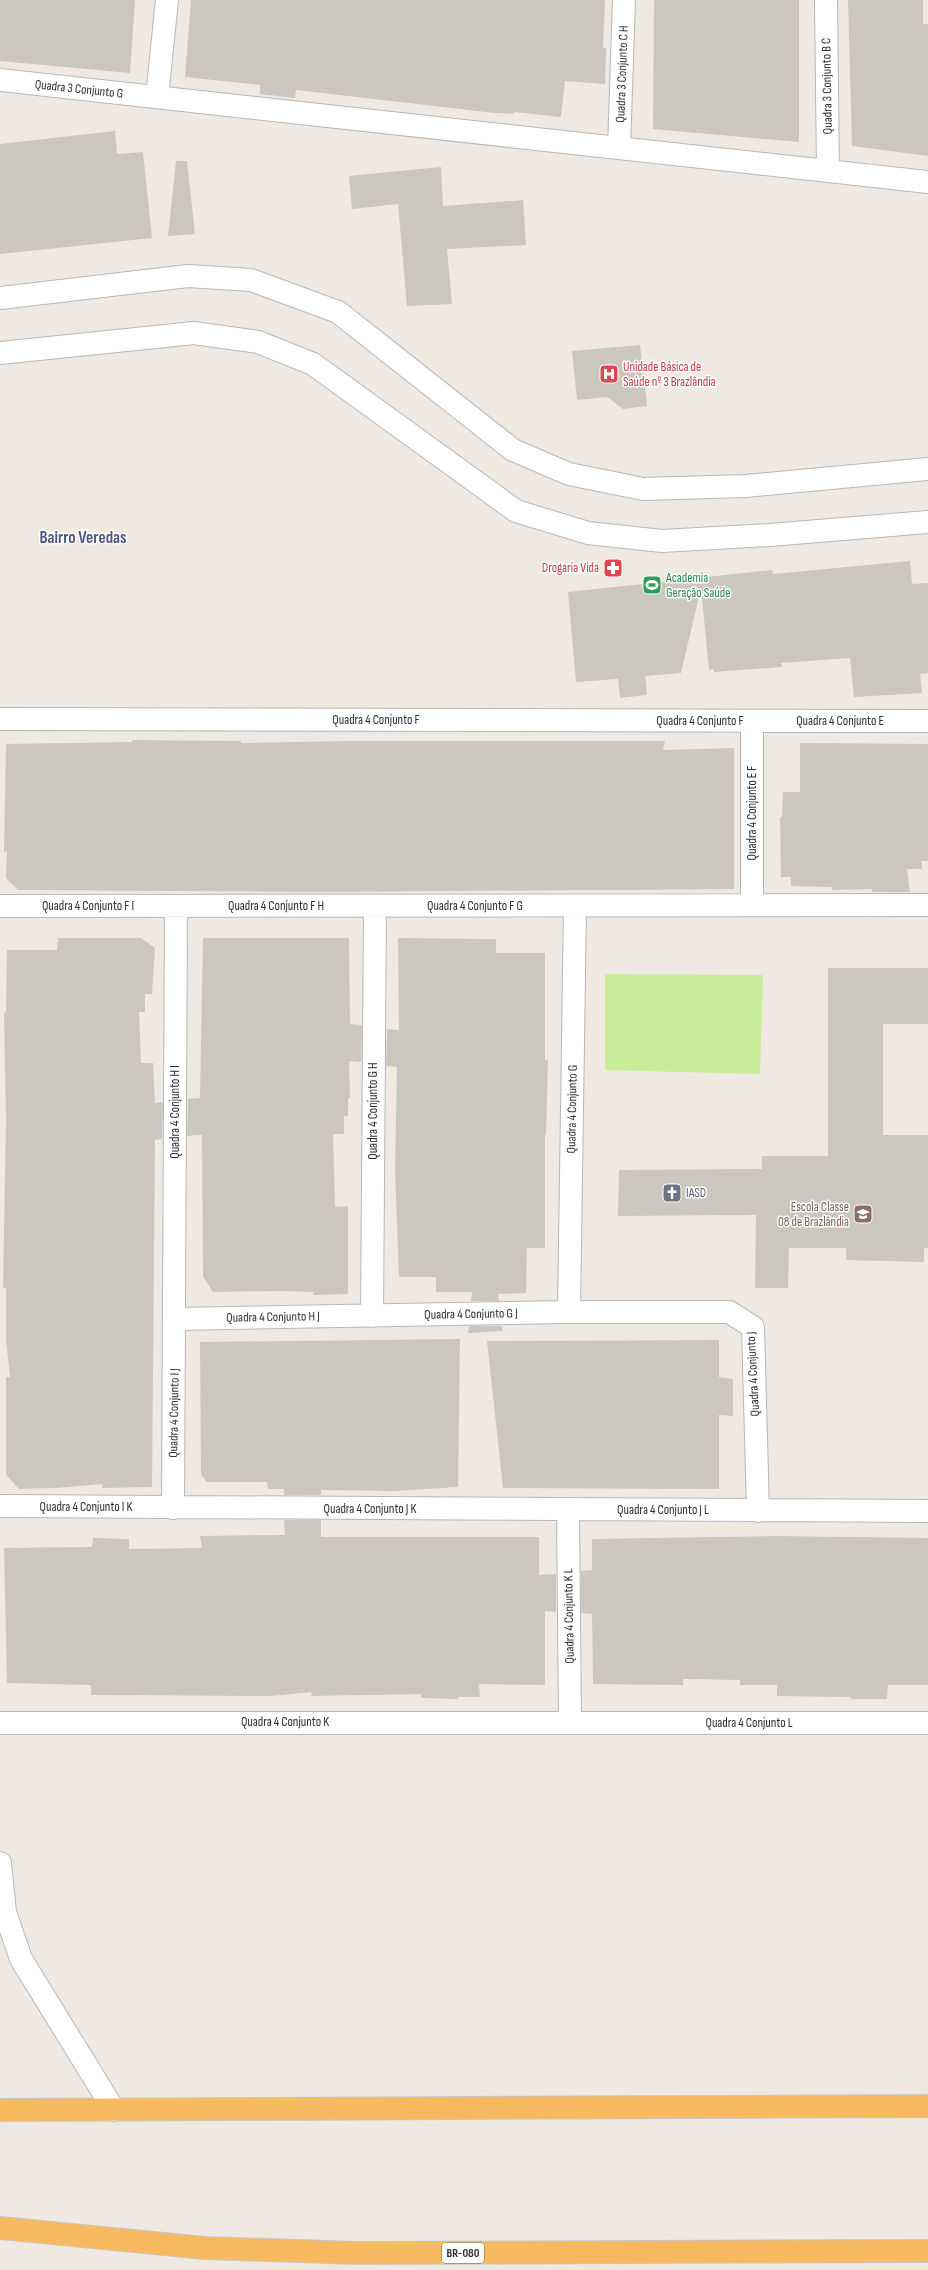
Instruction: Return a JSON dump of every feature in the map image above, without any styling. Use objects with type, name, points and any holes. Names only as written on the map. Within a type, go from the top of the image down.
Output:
[{"type":"highway","points":[[0,2110],[928,2106]]},
{"type":"highway","name":"BR-080","points":[[0,2228],[205,2248],[356,2253],[928,2251]]},
{"type":"street","points":[[157,97],[167,0]]},
{"type":"street","name":"Quadra 3 Conjunto C H","points":[[619,148],[624,0]]},
{"type":"street","name":"Quadra 3 Conjunto B C","points":[[826,0],[828,171]]},
{"type":"street","name":"Quadra 3 Conjunto G","points":[[0,80],[928,182]]},
{"type":"street","points":[[0,298],[188,276],[251,280],[338,312],[513,450],[569,474],[642,489],[746,486],[928,469]]},
{"type":"street","points":[[0,353],[194,333],[258,342],[313,364],[516,511],[588,533],[662,541],[770,535],[928,522]]},
{"type":"street","name":"Quadra 4 Conjunto F","points":[[0,719],[752,721]]},
{"type":"street","name":"Quadra 4 Conjunto E","points":[[752,721],[928,721]]},
{"type":"street","name":"Quadra 4 Conjunto E F","points":[[752,721],[752,905]]},
{"type":"street","points":[[575,906],[928,905]]},
{"type":"street","name":"Quadra 4 Conjunto F I","points":[[0,906],[176,906]]},
{"type":"street","name":"Quadra 4 Conjunto F H","points":[[176,906],[375,906]]},
{"type":"street","name":"Quadra 4 Conjunto H I","points":[[175,1319],[176,906]]},
{"type":"street","name":"Quadra 4 Conjunto F G","points":[[375,906],[575,906]]},
{"type":"street","name":"Quadra 4 Conjunto G H","points":[[372,1316],[375,906]]},
{"type":"street","name":"Quadra 4 Conjunto G","points":[[569,1312],[575,906]]},
{"type":"street","name":"Quadra 4 Conjunto G J","points":[[372,1316],[569,1312]]},
{"type":"street","name":"Quadra 4 Conjunto J","points":[[569,1312],[729,1312],[753,1327],[758,1510]]},
{"type":"street","name":"Quadra 4 Conjunto H J","points":[[175,1319],[372,1316]]},
{"type":"street","name":"Quadra 4 Conjunto I J","points":[[173,1508],[175,1319]]},
{"type":"street","name":"Quadra 4 Conjunto I K","points":[[0,1506],[173,1508]]},
{"type":"street","name":"Quadra 4 Conjunto J K","points":[[173,1508],[568,1510]]},
{"type":"street","name":"Quadra 4 Conjunto J L","points":[[568,1510],[758,1510]]},
{"type":"street","name":"Quadra 4 Conjunto K L","points":[[568,1510],[570,1722]]},
{"type":"street","points":[[758,1510],[928,1511]]},
{"type":"street","name":"Quadra 4 Conjunto K","points":[[0,1723],[570,1722]]},
{"type":"street","name":"Quadra 4 Conjunto L","points":[[570,1722],[928,1723]]},
{"type":"street","points":[[0,1863],[4,1912],[21,1959],[114,2110]]},
{"type":"green space","points":[[605,974],[763,975],[760,1074],[605,1070]]},
{"type":"building","points":[[0,0],[135,0],[130,73],[0,61]]},
{"type":"building","points":[[191,0],[605,0],[603,48],[606,48],[605,84],[565,81],[561,117],[514,112],[513,114],[495,113],[296,90],[295,98],[260,94],[260,85],[185,77]]},
{"type":"building","points":[[654,0],[799,0],[799,142],[653,129]]},
{"type":"building","points":[[848,0],[923,0],[923,24],[928,24],[928,156],[852,146]]},
{"type":"building","points":[[115,131],[117,154],[143,152],[152,238],[0,254],[0,144]]},
{"type":"building","points":[[176,161],[187,161],[195,234],[168,236]]},
{"type":"building","points":[[441,167],[443,206],[523,200],[526,245],[447,249],[452,304],[407,306],[398,204],[352,209],[349,176]]},
{"type":"building","name":"Unidade Básica de Saúde nº 3 Brazlândia","points":[[640,345],[647,406],[623,409],[607,397],[577,400],[572,351]]},
{"type":"building","points":[[910,561],[912,584],[928,583],[928,673],[920,674],[922,693],[854,697],[850,658],[781,663],[782,667],[714,672],[713,669],[709,670],[701,588],[681,673],[645,676],[647,695],[620,698],[618,679],[576,682],[568,592],[772,570],[773,574]]},
{"type":"building","points":[[132,740],[241,741],[241,743],[350,741],[665,741],[663,750],[734,748],[734,889],[319,892],[18,890],[6,878],[7,851],[4,852],[6,744],[132,742]]},
{"type":"building","points":[[800,743],[928,744],[928,861],[922,861],[922,869],[907,869],[910,892],[872,892],[872,889],[832,890],[832,887],[791,886],[791,877],[781,877],[780,817],[782,817],[783,792],[800,792]]},
{"type":"building","points":[[58,938],[141,938],[155,948],[152,994],[145,994],[145,1012],[139,1012],[141,1063],[153,1063],[155,1103],[163,1102],[162,1139],[155,1140],[152,1487],[102,1488],[102,1484],[56,1488],[19,1489],[6,1475],[6,1377],[10,1377],[6,1339],[6,1288],[3,1288],[6,1120],[4,1013],[6,1012],[7,950],[57,950]]},
{"type":"building","points":[[203,938],[349,938],[350,1024],[362,1025],[361,1062],[349,1061],[350,1098],[348,1098],[348,1116],[344,1116],[344,1134],[333,1134],[335,1207],[348,1206],[348,1294],[313,1295],[313,1292],[281,1291],[213,1292],[203,1277],[202,1135],[187,1136],[188,1099],[200,1098]]},
{"type":"building","points":[[398,938],[496,939],[496,953],[545,953],[545,1060],[548,1060],[545,1134],[545,1248],[527,1248],[526,1293],[498,1294],[499,1301],[471,1301],[472,1292],[436,1292],[436,1277],[399,1277],[395,1170],[397,1067],[386,1066],[387,1029],[399,1030]]},
{"type":"building","points":[[828,968],[928,968],[928,1024],[883,1024],[883,1135],[928,1135],[928,1248],[924,1248],[924,1262],[846,1260],[846,1248],[789,1248],[788,1288],[755,1288],[756,1215],[618,1216],[619,1170],[762,1169],[762,1156],[828,1156]]},
{"type":"building","points":[[469,1326],[502,1326],[502,1331],[468,1333]]},
{"type":"building","points":[[460,1339],[458,1487],[394,1491],[321,1490],[321,1495],[284,1495],[284,1489],[268,1489],[267,1482],[207,1482],[201,1475],[200,1342]]},
{"type":"building","points":[[719,1340],[719,1377],[733,1379],[733,1416],[719,1415],[719,1489],[503,1488],[487,1341]]},
{"type":"building","points":[[284,1520],[321,1520],[321,1537],[539,1537],[539,1575],[556,1574],[556,1612],[545,1611],[545,1685],[479,1684],[480,1697],[458,1697],[458,1699],[421,1698],[421,1694],[311,1696],[312,1692],[271,1696],[91,1695],[91,1685],[7,1683],[4,1548],[92,1547],[93,1538],[129,1539],[129,1549],[202,1548],[200,1536],[285,1535]]},
{"type":"building","points":[[777,1536],[928,1538],[928,1685],[888,1685],[887,1699],[851,1699],[851,1697],[777,1696],[777,1685],[740,1685],[740,1680],[683,1679],[683,1685],[593,1684],[592,1614],[581,1613],[581,1571],[592,1570],[592,1539]]},
{"type":"place","name":"Unidade Básica de Saúde nº 3 Brazlândia","points":[[609,374]]},
{"type":"place","name":"Drogaria Vida","points":[[613,568]]},
{"type":"place","name":"Academia Geração Saúde","points":[[652,585]]},
{"type":"place","name":"IASD","points":[[672,1193]]},
{"type":"place","name":"Escola Classe 08 de Brazlândia","points":[[863,1214]]},
{"type":"district","name":"Bairro Veredas","points":[[83,538]]}]
